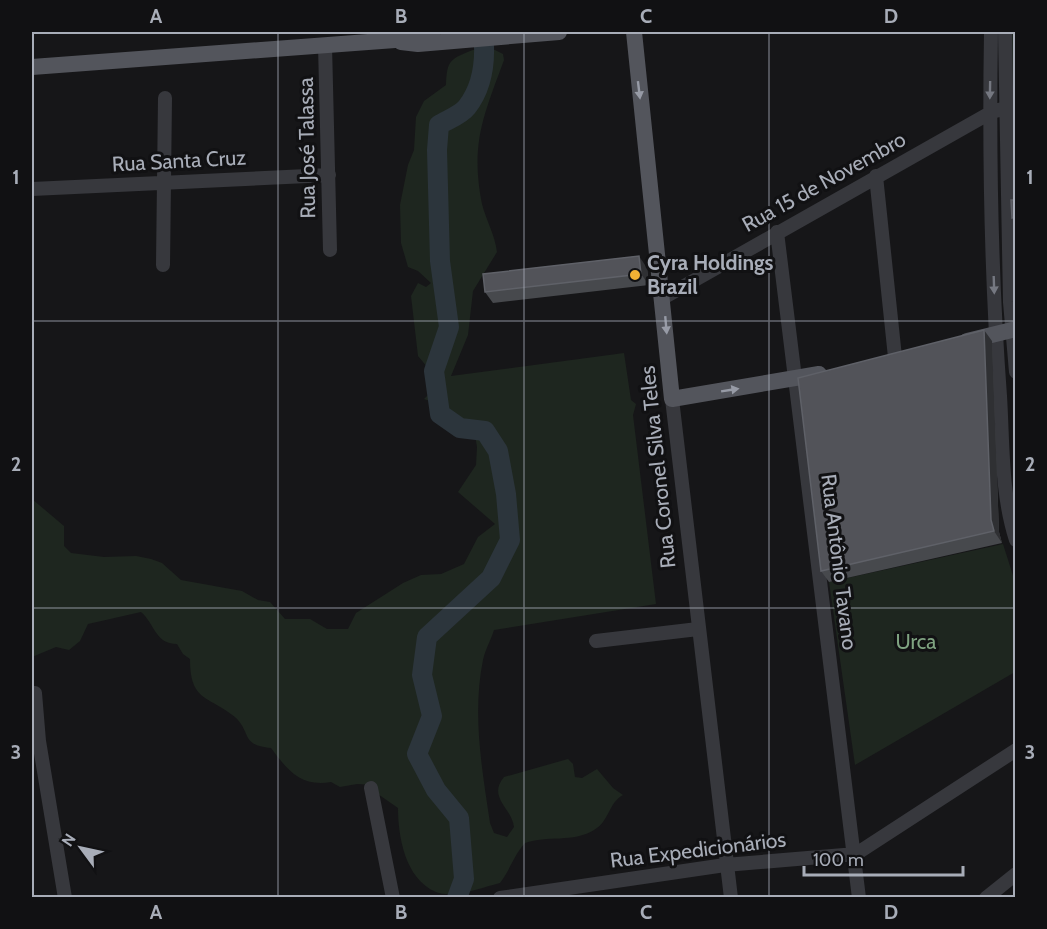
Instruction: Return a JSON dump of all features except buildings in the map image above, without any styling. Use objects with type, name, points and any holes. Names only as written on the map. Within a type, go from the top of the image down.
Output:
[{"type":"main road","points":[[395,40],[417,33],[432,32]]},
{"type":"main road","points":[[32,67],[325,45],[372,37],[418,44],[559,32]]},
{"type":"main road","points":[[618,32],[634,51]]},
{"type":"main road","name":"Rua Coronel Silva Teles","points":[[634,32],[634,51],[663,298],[672,399]]},
{"type":"main road","points":[[951,344],[1008,331]]},
{"type":"main road","points":[[672,399],[794,380],[839,370]]},
{"type":"street","points":[[991,32],[990,113],[1008,331],[1016,372]]},
{"type":"street","points":[[1005,32],[1011,105],[1007,511],[1016,540]]},
{"type":"street","name":"Rua José Talassa","points":[[325,45],[330,250]]},
{"type":"street","points":[[163,265],[165,98]]},
{"type":"street","name":"Rua 15 de Novembro","points":[[663,298],[876,176],[990,113],[1011,105]]},
{"type":"street","name":"Rua Santa Cruz","points":[[32,189],[329,175]]},
{"type":"street","points":[[876,176],[895,357]]},
{"type":"street","name":"Rua Antônio Tavano","points":[[777,232],[856,854],[859,897]]},
{"type":"street","name":"Rua Coronel Silva Teles","points":[[672,399],[731,897]]},
{"type":"street","points":[[596,641],[698,629]]},
{"type":"street","points":[[35,693],[35,741],[65,897]]},
{"type":"street","name":"Rua Expedicionários","points":[[500,897],[726,865],[856,854],[1016,750]]},
{"type":"street","points":[[372,788],[393,897]]},
{"type":"street","points":[[986,897],[1016,874]]},
{"type":"green space","points":[[1007,32],[1016,32],[1015,105],[1008,106]]},
{"type":"green space","points":[[473,50],[495,50],[503,54],[504,60],[485,114],[478,146],[482,204],[497,252],[473,291],[468,335],[451,376],[624,353],[631,400],[636,404],[633,415],[656,604],[494,630],[483,660],[478,721],[484,782],[490,823],[494,833],[507,837],[514,827],[499,797],[499,784],[504,777],[568,759],[573,764],[575,777],[582,778],[597,769],[613,788],[623,795],[615,802],[603,822],[586,834],[525,843],[500,883],[468,892],[443,894],[425,886],[410,867],[402,843],[398,808],[375,792],[375,785],[357,784],[340,787],[331,782],[311,782],[296,776],[271,748],[250,741],[235,717],[202,696],[193,683],[190,659],[183,654],[177,644],[164,641],[141,612],[88,624],[80,641],[69,650],[56,647],[32,657],[32,499],[64,526],[64,546],[71,553],[104,557],[136,556],[151,559],[162,563],[181,580],[242,591],[258,600],[270,602],[285,619],[310,619],[327,629],[348,629],[356,613],[403,583],[421,575],[441,574],[464,564],[478,537],[495,524],[458,492],[476,465],[477,447],[474,429],[468,423],[444,412],[444,406],[424,399],[435,388],[438,380],[418,356],[411,296],[418,283],[426,287],[431,283],[418,271],[408,267],[401,243],[400,205],[408,165],[414,150],[416,117],[424,101],[446,85],[447,70],[451,61]]},
{"type":"green space","name":"Urca","points":[[1003,544],[1015,582],[1015,672],[855,765],[829,582]]},
{"type":"waterway","points":[[457,898],[464,879],[459,818],[436,790],[417,754],[432,716],[422,675],[427,637],[491,578],[510,540],[506,494],[498,451],[485,431],[460,428],[440,414],[434,371],[449,327],[440,261],[437,150],[439,125],[458,115],[473,99],[484,61],[483,32]]},
{"type":"place","name":"Cyra Holdings Brazil","points":[[635,275]]}]
